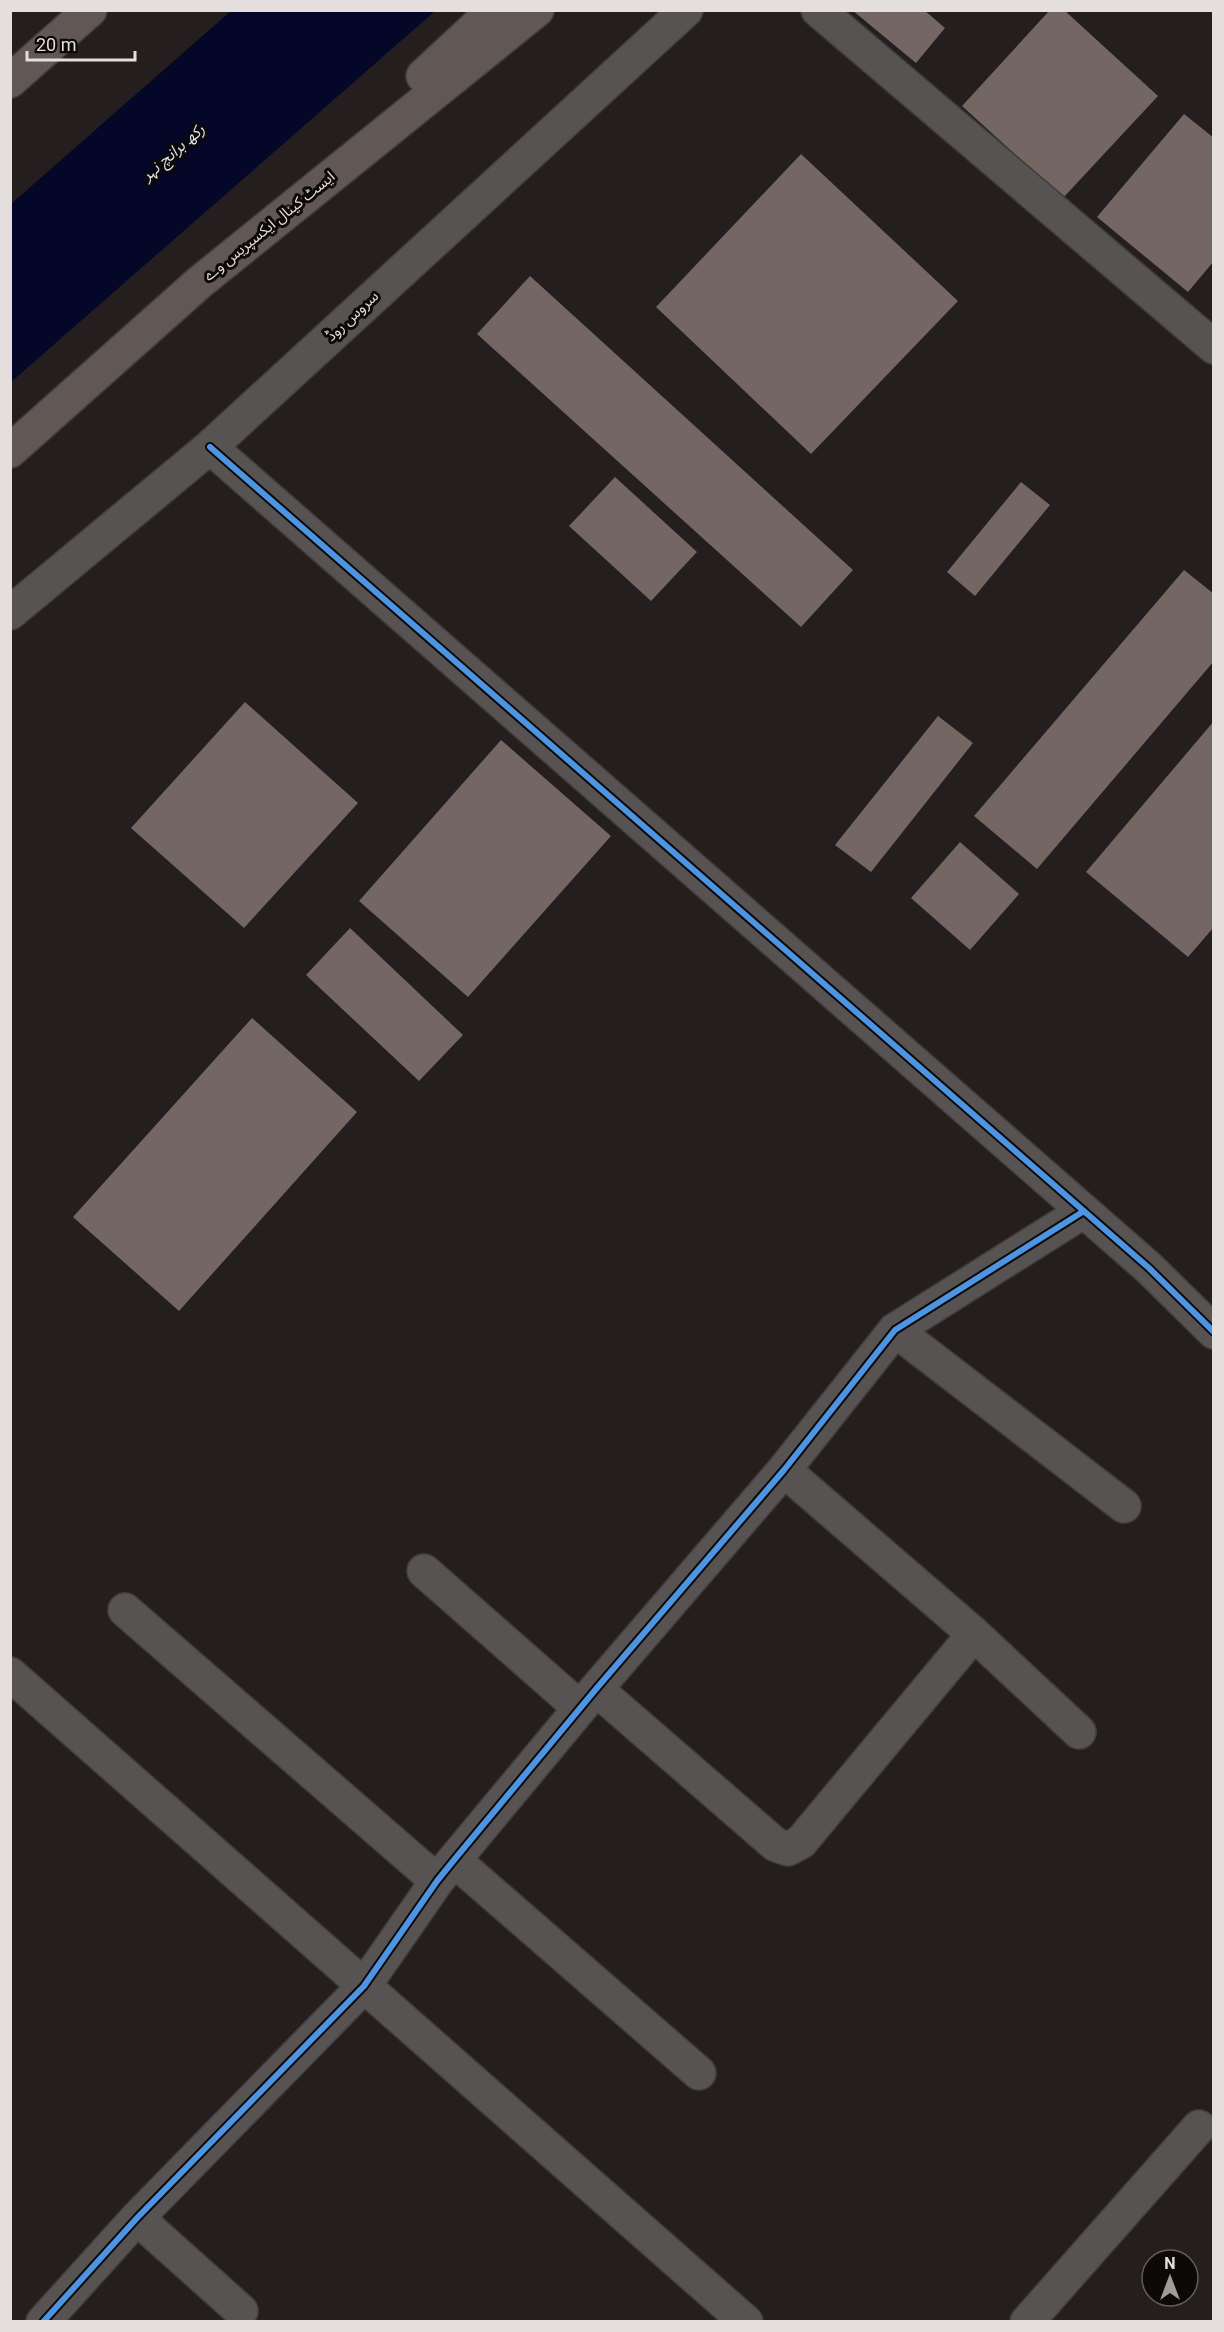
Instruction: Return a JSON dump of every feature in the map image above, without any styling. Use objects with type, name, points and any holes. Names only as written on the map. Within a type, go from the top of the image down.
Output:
[{"type":"main road","points":[[16,77],[90,10]]},
{"type":"main road","points":[[16,77],[101,10]]},
{"type":"main road","points":[[200,282],[494,10]]},
{"type":"main road","name":"ایسٹ کینال ایکسپریس وے","points":[[10,451],[200,282],[537,10]]},
{"type":"street","name":"سروس روڈ","points":[[10,613],[210,447],[686,10]]},
{"type":"street","points":[[818,10],[1214,347]]},
{"type":"street","points":[[210,447],[1149,1268],[1214,1332]]},
{"type":"street","points":[[43,2322],[137,2218],[364,1986],[446,1870],[588,1699],[784,1470],[895,1330],[1084,1211]]},
{"type":"street","points":[[895,1330],[1124,1506]]},
{"type":"street","points":[[784,1470],[974,1634],[1079,1732]]},
{"type":"street","points":[[424,1571],[776,1845],[788,1849],[801,1842],[974,1634]]},
{"type":"street","points":[[124,1610],[699,2073]]},
{"type":"street","points":[[10,1674],[746,2322]]},
{"type":"street","points":[[1027,2322],[1199,2127]]},
{"type":"street","points":[[137,2218],[241,2312]]},
{"type":"water","name":"رکھ برانچ نہر","points":[[232,10],[435,11],[11,382],[11,204]]},
{"type":"building","points":[[852,10],[924,10],[945,28],[916,63]]},
{"type":"building","points":[[1050,10],[1064,10],[1158,96],[1063,198],[962,106]]},
{"type":"building","points":[[1184,114],[1214,138],[1214,261],[1188,292],[1097,217]]},
{"type":"building","points":[[801,154],[958,301],[811,454],[656,307]]},
{"type":"building","points":[[530,276],[853,570],[801,627],[477,334]]},
{"type":"building","points":[[615,477],[697,552],[651,601],[569,526]]},
{"type":"building","points":[[1021,482],[1050,505],[975,596],[947,572]]},
{"type":"building","points":[[1184,570],[1214,594],[1214,661],[1037,869],[974,816]]},
{"type":"building","points":[[245,702],[358,803],[244,928],[131,828]]},
{"type":"building","points":[[938,716],[973,743],[871,872],[835,845]]},
{"type":"building","points":[[1214,721],[1214,927],[1188,957],[1086,872]]},
{"type":"building","points":[[501,740],[611,836],[468,997],[359,901]]},
{"type":"building","points":[[960,842],[1019,894],[970,950],[911,898]]},
{"type":"building","points":[[350,928],[463,1035],[419,1081],[306,975]]},
{"type":"building","points":[[252,1018],[357,1112],[179,1311],[73,1217]]},
{"type":"cycle path","points":[[210,447],[1149,1268],[1214,1332]]},
{"type":"cycle path","points":[[43,2322],[137,2218],[364,1986],[437,1881],[596,1689],[784,1470],[895,1330],[1084,1211]]}]
